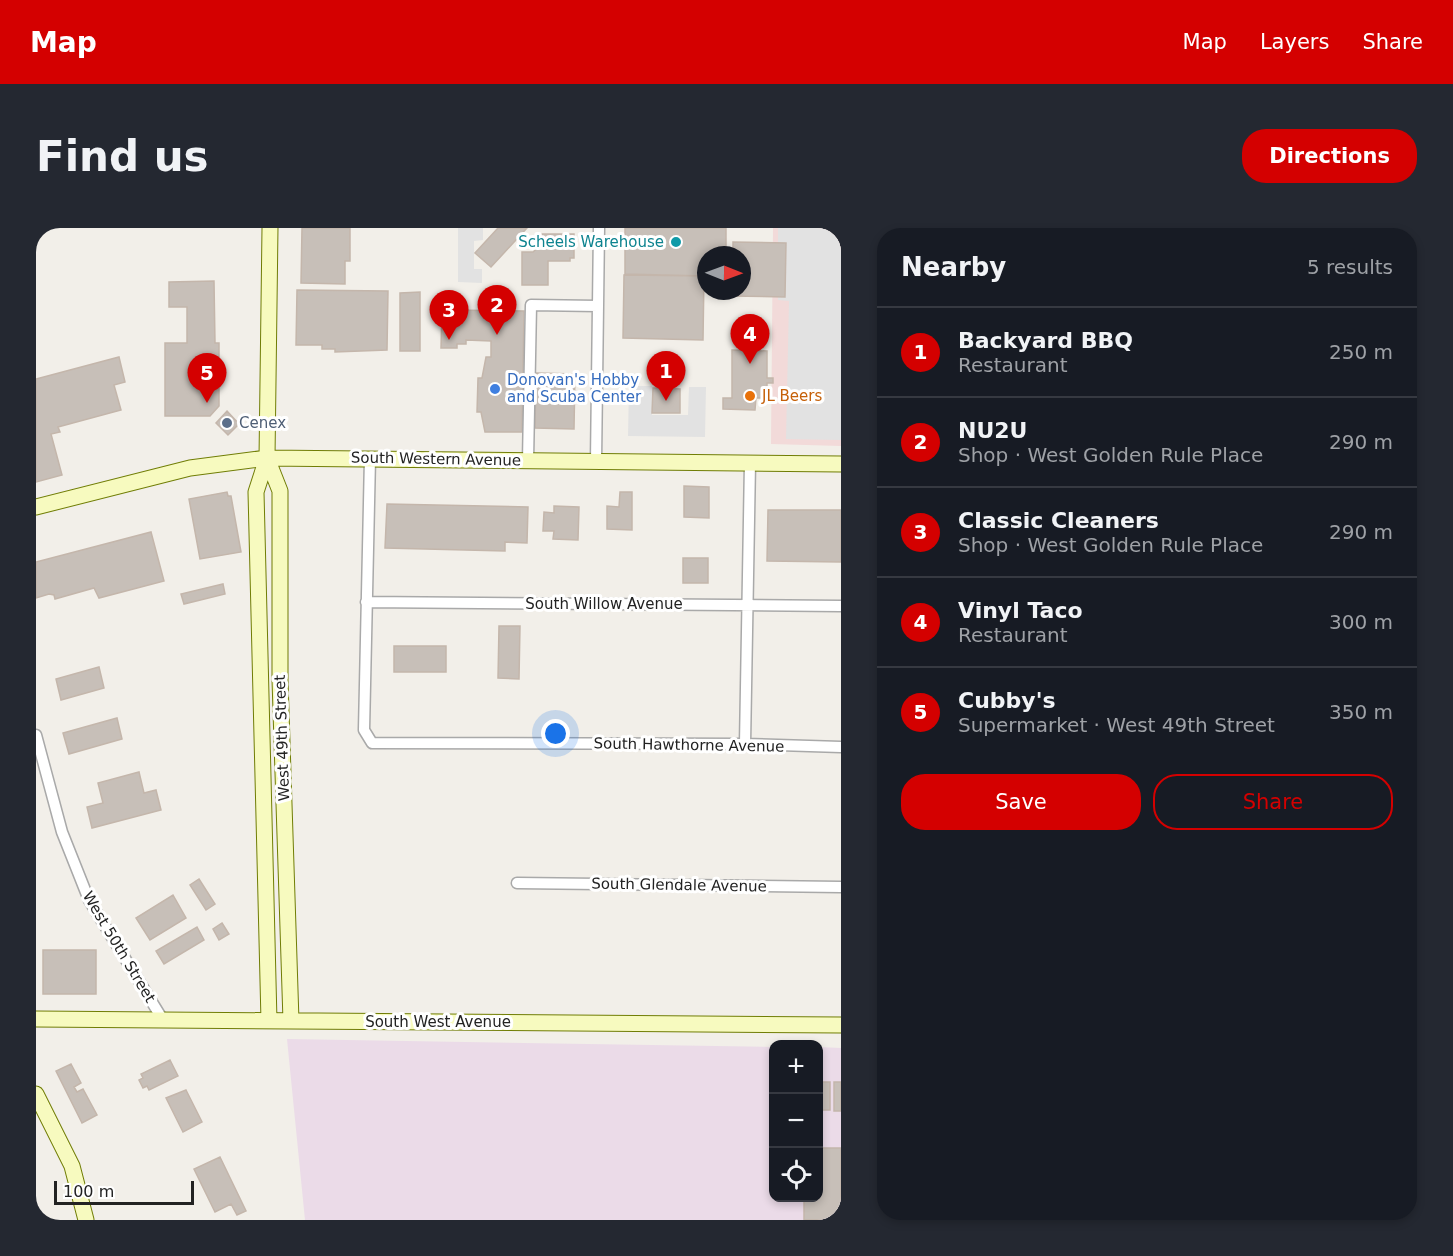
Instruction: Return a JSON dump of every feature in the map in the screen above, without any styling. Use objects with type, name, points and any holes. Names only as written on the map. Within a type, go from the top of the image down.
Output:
[{"type":"street","name":"West 49th Street","points":[[269,1021],[256,492],[267,458],[270,228]]},
{"type":"street","points":[[596,461],[599,228]]},
{"type":"street","points":[[528,460],[531,305],[598,306]]},
{"type":"street","name":"West 49th Street","points":[[267,458],[280,491],[280,680],[291,1021]]},
{"type":"street","name":"South Western Avenue","points":[[36,507],[179,470],[267,458],[841,464]]},
{"type":"street","points":[[366,602],[370,458]]},
{"type":"street","points":[[744,744],[750,463]]},
{"type":"street","name":"South Willow Avenue","points":[[366,602],[841,606]]},
{"type":"street","name":"South Hawthorne Avenue","points":[[366,602],[364,730],[372,743],[744,744],[841,747]]},
{"type":"street","name":"West 50th Street","points":[[36,735],[62,832],[89,900],[163,1020]]},
{"type":"street","name":"South Glendale Avenue","points":[[518,883],[841,887]]},
{"type":"street","name":"South West Avenue","points":[[36,1019],[841,1025]]},
{"type":"street","points":[[36,1094],[72,1166],[86,1220]]},
{"type":"shaded area","points":[[458,228],[483,228],[483,240],[474,241],[474,269],[482,269],[482,283],[458,282]]},
{"type":"shaded area","points":[[773,228],[841,228],[841,446],[771,444]]},
{"type":"shaded area","points":[[778,228],[841,228],[841,440],[786,439],[789,301],[778,300]]},
{"type":"shaded area","points":[[629,386],[652,386],[652,415],[688,415],[689,387],[706,387],[705,437],[628,436]]},
{"type":"shaded area","points":[[287,1039],[769,1047],[769,1202],[823,1202],[823,1047],[841,1048],[841,1220],[305,1220]]},
{"type":"building","points":[[302,228],[350,228],[350,261],[345,261],[345,284],[301,283]]},
{"type":"building","points":[[498,228],[527,228],[491,267],[475,253]]},
{"type":"building","name":"Scheels Warehouse","points":[[625,228],[726,228],[726,246],[697,246],[697,276],[625,274]]},
{"type":"building","points":[[542,234],[574,234],[574,258],[570,258],[570,261],[548,261],[548,285],[522,285],[522,252],[533,252],[542,244]]},
{"type":"building","points":[[733,242],[786,243],[785,297],[751,296],[751,246],[733,246]]},
{"type":"building","points":[[624,275],[697,276],[697,300],[704,300],[703,340],[623,338]]},
{"type":"building","points":[[214,281],[215,343],[219,343],[219,406],[210,416],[165,416],[165,343],[187,343],[187,307],[169,307],[169,282]]},
{"type":"building","points":[[297,290],[388,291],[387,350],[335,352],[335,349],[322,349],[322,345],[296,345]]},
{"type":"building","points":[[420,292],[420,351],[400,351],[400,293]]},
{"type":"building","points":[[442,310],[524,311],[522,432],[485,432],[481,412],[477,412],[478,378],[482,378],[486,357],[491,357],[491,341],[466,340],[466,344],[457,344],[457,348],[441,348]]},
{"type":"building","points":[[732,350],[767,351],[767,378],[773,378],[773,383],[767,383],[767,398],[756,398],[755,410],[723,409],[723,398],[732,398]]},
{"type":"building","points":[[119,357],[125,382],[114,385],[121,410],[58,427],[60,432],[51,434],[62,475],[36,482],[36,379]]},
{"type":"building","points":[[536,373],[575,374],[574,429],[535,428]]},
{"type":"building","points":[[653,388],[680,389],[680,413],[652,413]]},
{"type":"building","name":"Cenex","points":[[227,411],[239,424],[228,435],[216,423]]},
{"type":"building","points":[[684,486],[709,487],[709,518],[684,517]]},
{"type":"building","points":[[227,492],[228,496],[231,496],[241,552],[200,559],[189,499]]},
{"type":"building","points":[[620,492],[632,492],[632,530],[607,529],[607,506],[619,507]]},
{"type":"building","points":[[387,504],[528,507],[527,543],[505,542],[505,551],[385,548]]},
{"type":"building","points":[[554,506],[579,507],[578,540],[553,539],[554,531],[543,531],[544,512],[554,513]]},
{"type":"building","points":[[768,510],[841,510],[841,562],[767,561]]},
{"type":"building","points":[[151,532],[164,581],[99,598],[94,588],[55,599],[54,595],[49,594],[36,598],[36,562]]},
{"type":"building","points":[[683,558],[708,558],[708,583],[683,583]]},
{"type":"building","points":[[223,584],[225,594],[184,604],[181,594]]},
{"type":"building","points":[[499,626],[520,626],[519,679],[498,678]]},
{"type":"building","points":[[394,646],[446,646],[446,672],[394,672]]},
{"type":"building","points":[[99,667],[104,688],[61,700],[56,679]]},
{"type":"building","points":[[117,718],[122,739],[69,754],[63,733]]},
{"type":"building","points":[[139,772],[144,793],[156,790],[161,810],[92,828],[87,807],[103,803],[98,783]]},
{"type":"building","points":[[199,879],[215,904],[206,910],[190,885]]},
{"type":"building","points":[[173,895],[186,918],[150,940],[136,918]]},
{"type":"building","points":[[222,923],[229,934],[219,940],[213,929]]},
{"type":"building","points":[[197,927],[204,940],[164,964],[156,951]]},
{"type":"building","points":[[43,950],[96,950],[96,994],[43,994]]},
{"type":"building","points":[[170,1060],[178,1076],[149,1090],[147,1086],[143,1088],[139,1080],[143,1078],[141,1074]]},
{"type":"building","points":[[71,1064],[81,1083],[74,1087],[77,1092],[83,1089],[97,1115],[82,1123],[56,1071]]},
{"type":"building","points":[[823,1082],[830,1082],[830,1110],[823,1110]]},
{"type":"building","points":[[834,1082],[841,1082],[841,1111],[834,1111]]},
{"type":"building","points":[[186,1090],[202,1122],[183,1132],[166,1098]]},
{"type":"building","points":[[823,1148],[841,1148],[841,1220],[804,1220],[804,1202],[823,1202]]},
{"type":"building","points":[[220,1157],[246,1211],[237,1215],[231,1204],[215,1212],[194,1169]]},
{"type":"place","name":"Scheels Warehouse","points":[[676,242]]},
{"type":"place","name":"NU2U","points":[[497,335]]},
{"type":"place","name":"Classic Cleaners","points":[[449,340]]},
{"type":"place","name":"Vinyl Taco","points":[[750,364]]},
{"type":"place","name":"Donovan's Hobby and Scuba Center","points":[[495,389]]},
{"type":"place","name":"JL Beers","points":[[750,396]]},
{"type":"place","name":"Backyard BBQ","points":[[666,401]]},
{"type":"place","name":"Cubby's","points":[[207,403]]},
{"type":"place","name":"Cenex","points":[[227,423]]}]
